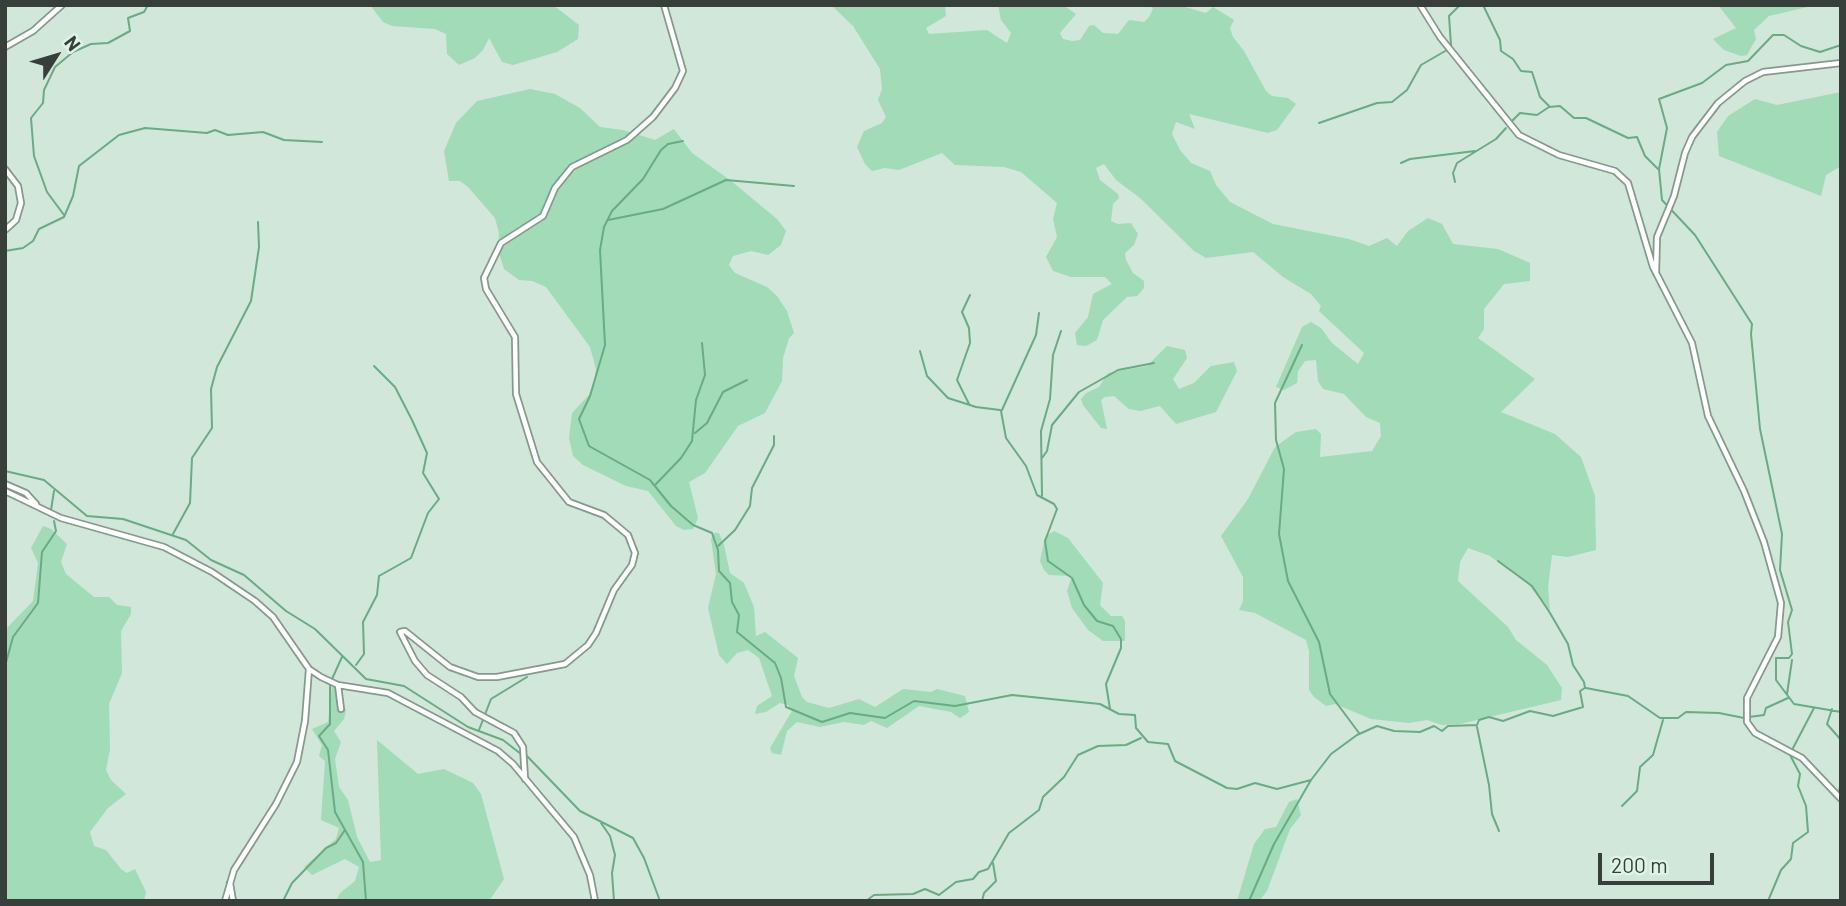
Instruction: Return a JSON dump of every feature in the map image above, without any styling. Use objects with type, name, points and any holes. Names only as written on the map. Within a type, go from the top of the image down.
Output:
[{"type":"street","points":[[5,47],[33,32],[62,5]]},
{"type":"street","points":[[525,779],[523,747],[514,733],[475,712],[461,697],[427,675],[415,661],[400,632],[405,631],[450,667],[478,677],[497,677],[565,664],[588,645],[614,590],[632,565],[635,553],[628,535],[604,515],[569,502],[537,462],[516,394],[515,337],[486,289],[484,278],[501,243],[543,216],[555,188],[572,167],[627,140],[653,117],[676,88],[683,71],[664,5]]},
{"type":"street","points":[[1420,5],[1440,37],[1519,135],[1541,148],[1615,171],[1626,179],[1656,274],[1692,343],[1709,416],[1764,542],[1781,603],[1777,637],[1747,698],[1747,722],[1755,733],[1802,758],[1841,799]]},
{"type":"street","points":[[1656,274],[1657,237],[1674,195],[1685,153],[1692,137],[1718,103],[1745,80],[1763,72],[1841,63]]},
{"type":"street","points":[[5,169],[18,186],[21,203],[16,220],[5,230]]},
{"type":"street","points":[[5,484],[26,493],[37,506]]},
{"type":"street","points":[[5,491],[61,518],[144,539],[212,572],[255,601],[272,617],[309,669],[338,685],[388,693],[451,729],[498,751],[574,837],[590,876],[595,901]]},
{"type":"street","points":[[225,901],[230,879],[293,770],[301,744],[309,669]]},
{"type":"street","points":[[338,685],[341,709]]},
{"type":"street","points":[[230,879],[233,901]]},
{"type":"green space","points":[[370,5],[553,5],[579,25],[578,39],[557,52],[513,65],[502,62],[489,38],[475,58],[459,65],[447,54],[446,34],[435,29],[392,26],[383,22]]},
{"type":"green space","points":[[831,5],[945,5],[946,16],[926,28],[929,34],[987,30],[1007,43],[1011,33],[1001,20],[998,5],[1063,5],[1076,14],[1060,33],[1063,39],[1072,41],[1080,40],[1089,26],[1094,25],[1103,33],[1118,34],[1129,20],[1144,22],[1153,9],[1150,5],[1178,5],[1206,13],[1213,7],[1234,20],[1230,28],[1233,37],[1266,91],[1272,96],[1288,98],[1296,104],[1277,130],[1268,133],[1189,114],[1195,129],[1176,122],[1172,134],[1180,150],[1191,163],[1210,171],[1216,185],[1230,202],[1273,224],[1349,239],[1369,246],[1387,238],[1397,246],[1408,231],[1428,218],[1442,224],[1453,244],[1498,249],[1530,263],[1530,281],[1504,284],[1484,309],[1484,329],[1478,338],[1535,379],[1501,412],[1555,434],[1581,457],[1595,496],[1596,550],[1568,557],[1552,555],[1548,587],[1550,612],[1528,584],[1490,556],[1468,548],[1460,562],[1458,581],[1508,627],[1516,640],[1547,665],[1562,688],[1561,700],[1460,724],[1442,725],[1427,720],[1409,723],[1371,719],[1335,704],[1326,706],[1314,697],[1309,690],[1309,651],[1306,640],[1255,613],[1239,610],[1243,601],[1243,577],[1221,536],[1248,499],[1275,447],[1296,432],[1316,429],[1321,434],[1320,457],[1372,451],[1381,436],[1380,423],[1366,417],[1344,394],[1323,389],[1318,381],[1316,360],[1305,361],[1298,371],[1297,383],[1284,390],[1276,387],[1302,327],[1311,322],[1321,328],[1332,343],[1358,364],[1364,353],[1319,311],[1321,306],[1311,294],[1283,277],[1253,252],[1206,258],[1194,251],[1140,198],[1116,180],[1104,164],[1096,168],[1100,180],[1118,194],[1119,198],[1113,204],[1111,221],[1118,224],[1131,223],[1138,234],[1134,245],[1125,253],[1133,273],[1144,281],[1144,288],[1137,296],[1127,297],[1103,320],[1097,340],[1086,346],[1077,345],[1075,333],[1088,317],[1093,294],[1112,284],[1105,277],[1071,277],[1053,271],[1046,257],[1057,237],[1053,219],[1057,203],[1021,172],[1004,167],[955,165],[942,153],[899,170],[885,168],[872,171],[865,164],[857,147],[864,131],[882,123],[886,117],[878,100],[882,89],[880,69],[853,26]]},
{"type":"green space","points":[[1718,5],[1816,5],[1769,16],[1754,30],[1756,39],[1747,55],[1741,56],[1724,50],[1713,39],[1736,28]]},
{"type":"green space","points":[[530,89],[555,94],[580,108],[600,127],[623,130],[655,140],[674,129],[692,153],[777,219],[786,231],[781,245],[768,255],[751,251],[733,256],[729,265],[735,273],[767,287],[777,296],[787,311],[794,333],[789,338],[783,358],[782,381],[765,413],[738,426],[705,473],[689,482],[698,518],[693,529],[684,530],[676,526],[648,491],[626,486],[583,465],[573,456],[569,438],[572,413],[589,395],[594,382],[596,369],[590,347],[546,287],[532,281],[519,280],[504,269],[498,250],[499,233],[495,218],[468,187],[460,181],[449,181],[444,151],[456,123],[477,101]]},
{"type":"green space","points":[[1841,92],[1841,166],[1826,175],[1821,196],[1719,156],[1717,132],[1728,116],[1755,99],[1777,105]]},
{"type":"green space","points":[[1167,346],[1185,350],[1187,358],[1173,379],[1179,389],[1194,383],[1211,366],[1234,362],[1237,371],[1216,412],[1176,424],[1160,406],[1140,411],[1129,409],[1114,396],[1105,397],[1101,400],[1107,429],[1101,428],[1081,399],[1086,393],[1099,387],[1108,373],[1147,366]]},
{"type":"green space","points":[[43,526],[51,529],[67,544],[61,562],[66,574],[94,597],[109,597],[117,605],[131,607],[131,614],[121,631],[122,673],[109,704],[110,749],[106,770],[111,780],[126,794],[108,808],[90,832],[94,846],[106,850],[121,869],[127,873],[135,869],[146,892],[144,901],[5,901],[5,630],[33,601],[38,563],[31,548]]},
{"type":"green space","points":[[1054,531],[1068,538],[1103,583],[1100,605],[1111,616],[1122,616],[1125,621],[1125,641],[1103,641],[1088,630],[1072,608],[1067,591],[1072,576],[1049,575],[1044,570],[1040,561],[1045,537]]},
{"type":"green space","points":[[714,533],[719,533],[724,545],[730,573],[744,583],[754,607],[756,636],[765,632],[798,658],[794,676],[802,697],[807,702],[829,708],[859,699],[875,707],[903,689],[931,692],[937,689],[965,696],[969,712],[960,718],[951,712],[919,706],[887,728],[871,721],[864,725],[844,722],[820,727],[797,722],[787,731],[781,755],[772,753],[770,748],[792,711],[788,705],[780,703],[766,712],[755,714],[757,706],[772,696],[759,658],[748,650],[737,653],[727,664],[719,655],[708,608],[716,574],[711,539]]},
{"type":"green space","points":[[332,684],[338,686],[346,711],[344,719],[334,731],[341,742],[335,759],[339,787],[348,800],[357,837],[370,862],[381,860],[377,740],[418,774],[444,769],[473,783],[481,794],[504,879],[489,901],[336,901],[340,893],[355,881],[359,867],[345,859],[312,875],[304,867],[336,839],[339,828],[321,820],[325,761],[319,756],[322,745],[312,729],[328,722]]},
{"type":"green space","points":[[1297,799],[1301,815],[1290,829],[1267,891],[1259,901],[1237,901],[1254,844],[1265,829],[1276,827],[1289,802]]},
{"type":"waterway","points":[[64,215],[47,192],[34,156],[31,118],[43,103],[44,90],[55,67],[73,52],[91,44],[108,43],[130,31],[128,18],[144,12],[148,5]]},
{"type":"waterway","points":[[1451,45],[1449,16],[1460,5]]},
{"type":"waterway","points":[[1483,5],[1500,40],[1501,51],[1513,59],[1521,71],[1532,72],[1540,97],[1549,106]]},
{"type":"waterway","points":[[1841,45],[1820,52],[1801,46],[1784,35],[1773,35],[1748,61],[1726,65],[1702,83],[1659,99],[1667,128],[1659,169],[1662,200],[1695,235],[1752,324],[1760,429],[1782,534],[1780,570],[1792,610],[1788,622],[1792,654],[1789,658],[1776,658],[1776,680],[1794,704],[1841,712]]},
{"type":"waterway","points":[[1319,123],[1377,103],[1392,102],[1407,90],[1421,65],[1447,50]]},
{"type":"waterway","points":[[1512,121],[1520,113],[1537,115],[1549,107],[1560,106],[1574,118],[1586,118],[1628,138],[1637,137],[1645,156],[1658,169]]},
{"type":"waterway","points":[[5,251],[23,248],[33,241],[39,229],[64,217],[73,196],[79,166],[119,135],[145,128],[207,133],[215,130],[228,135],[263,132],[284,140],[322,142]]},
{"type":"waterway","points":[[1455,182],[1453,173],[1457,163],[1496,139],[1506,128]]},
{"type":"waterway","points":[[683,141],[668,144],[661,150],[643,179],[612,211],[604,227],[600,250],[605,345],[590,396],[579,419],[589,446],[650,480],[671,506],[693,525],[712,533],[718,550],[719,571],[730,583],[732,602],[739,615],[737,632],[775,663],[781,678],[786,707],[822,722],[850,713],[885,718],[914,701],[955,706],[1012,695],[1100,704],[1119,714],[1135,715],[1136,728],[1148,742],[1168,744],[1175,761],[1227,788],[1237,789],[1255,783],[1277,789],[1311,780]]},
{"type":"waterway","points":[[1401,163],[1410,159],[1475,151]]},
{"type":"waterway","points":[[608,220],[663,209],[726,180],[794,186]]},
{"type":"waterway","points":[[173,534],[190,503],[192,458],[212,428],[211,389],[217,367],[251,301],[259,247],[258,222]]},
{"type":"waterway","points":[[969,404],[957,380],[970,343],[969,328],[962,312],[970,295]]},
{"type":"waterway","points":[[1002,410],[1036,335],[1039,313]]},
{"type":"waterway","points":[[1042,496],[1041,431],[1050,399],[1053,355],[1061,331]]},
{"type":"waterway","points":[[656,484],[681,458],[692,441],[696,400],[705,375],[702,343]]},
{"type":"waterway","points":[[1302,345],[1275,403],[1276,440],[1284,469],[1279,534],[1288,581],[1319,642],[1330,694],[1359,733]]},
{"type":"waterway","points":[[920,351],[927,376],[948,398],[976,407],[1000,410]]},
{"type":"waterway","points":[[1042,458],[1047,451],[1052,425],[1079,392],[1118,370],[1154,363]]},
{"type":"waterway","points":[[356,665],[364,654],[363,622],[377,595],[379,576],[411,558],[428,513],[439,499],[423,473],[427,453],[412,420],[395,387],[374,366]]},
{"type":"waterway","points":[[695,433],[707,423],[723,392],[747,380]]},
{"type":"waterway","points":[[1001,411],[1006,438],[1026,466],[1037,495],[1054,504],[1057,509],[1045,541],[1048,561],[1072,578],[1084,605],[1097,621],[1113,626],[1121,639],[1121,648],[1106,684],[1110,709]]},
{"type":"waterway","points":[[718,546],[735,530],[750,506],[752,488],[774,445],[774,436]]},
{"type":"waterway","points":[[5,471],[44,480],[87,516],[123,519],[186,540],[211,560],[244,575],[286,611],[315,629],[366,679],[404,686],[468,727],[503,740],[521,754]]},
{"type":"waterway","points":[[51,510],[54,491]]},
{"type":"waterway","points":[[5,666],[13,637],[38,603],[42,552],[56,531],[54,521]]},
{"type":"waterway","points":[[1249,901],[1274,844],[1311,780],[1331,754],[1357,735],[1377,726],[1394,731],[1420,732],[1434,726],[1442,731],[1448,726],[1477,725],[1479,720],[1489,717],[1503,721],[1530,711],[1553,716],[1583,707],[1580,691],[1585,688],[1584,682],[1573,665],[1568,644],[1550,613],[1532,586],[1498,561]]},
{"type":"waterway","points":[[332,679],[342,657]]},
{"type":"waterway","points":[[1787,694],[1792,660]]},
{"type":"waterway","points":[[479,730],[491,699],[527,677]]},
{"type":"waterway","points":[[330,685],[330,724],[319,736],[328,750],[335,812],[363,862],[366,901]]},
{"type":"waterway","points":[[1586,688],[1628,696],[1660,718],[1678,718],[1686,712],[1719,713],[1744,718]]},
{"type":"waterway","points":[[1749,717],[1764,715],[1766,708],[1788,698]]},
{"type":"waterway","points":[[1792,750],[1814,708]]},
{"type":"waterway","points":[[1832,709],[1827,724],[1841,740]]},
{"type":"waterway","points":[[1622,806],[1637,791],[1640,767],[1653,755],[1663,720]]},
{"type":"waterway","points":[[1477,727],[1492,814],[1499,831]]},
{"type":"waterway","points":[[866,901],[874,895],[913,894],[925,889],[939,895],[956,882],[973,879],[979,872],[988,869],[1009,833],[1039,810],[1043,797],[1064,777],[1078,755],[1098,746],[1126,745],[1141,738]]},
{"type":"waterway","points":[[526,755],[580,811],[633,838],[644,858],[660,901]]},
{"type":"waterway","points":[[1768,901],[1781,870],[1791,859],[1793,843],[1808,832],[1806,806],[1798,786],[1800,774],[1790,755]]},
{"type":"waterway","points":[[1839,792],[1841,781]]},
{"type":"waterway","points":[[601,823],[610,836],[615,855],[612,873],[614,901]]},
{"type":"waterway","points":[[283,901],[292,883],[326,848],[336,843],[345,830]]},
{"type":"waterway","points":[[982,901],[984,893],[996,881],[993,863]]}]
